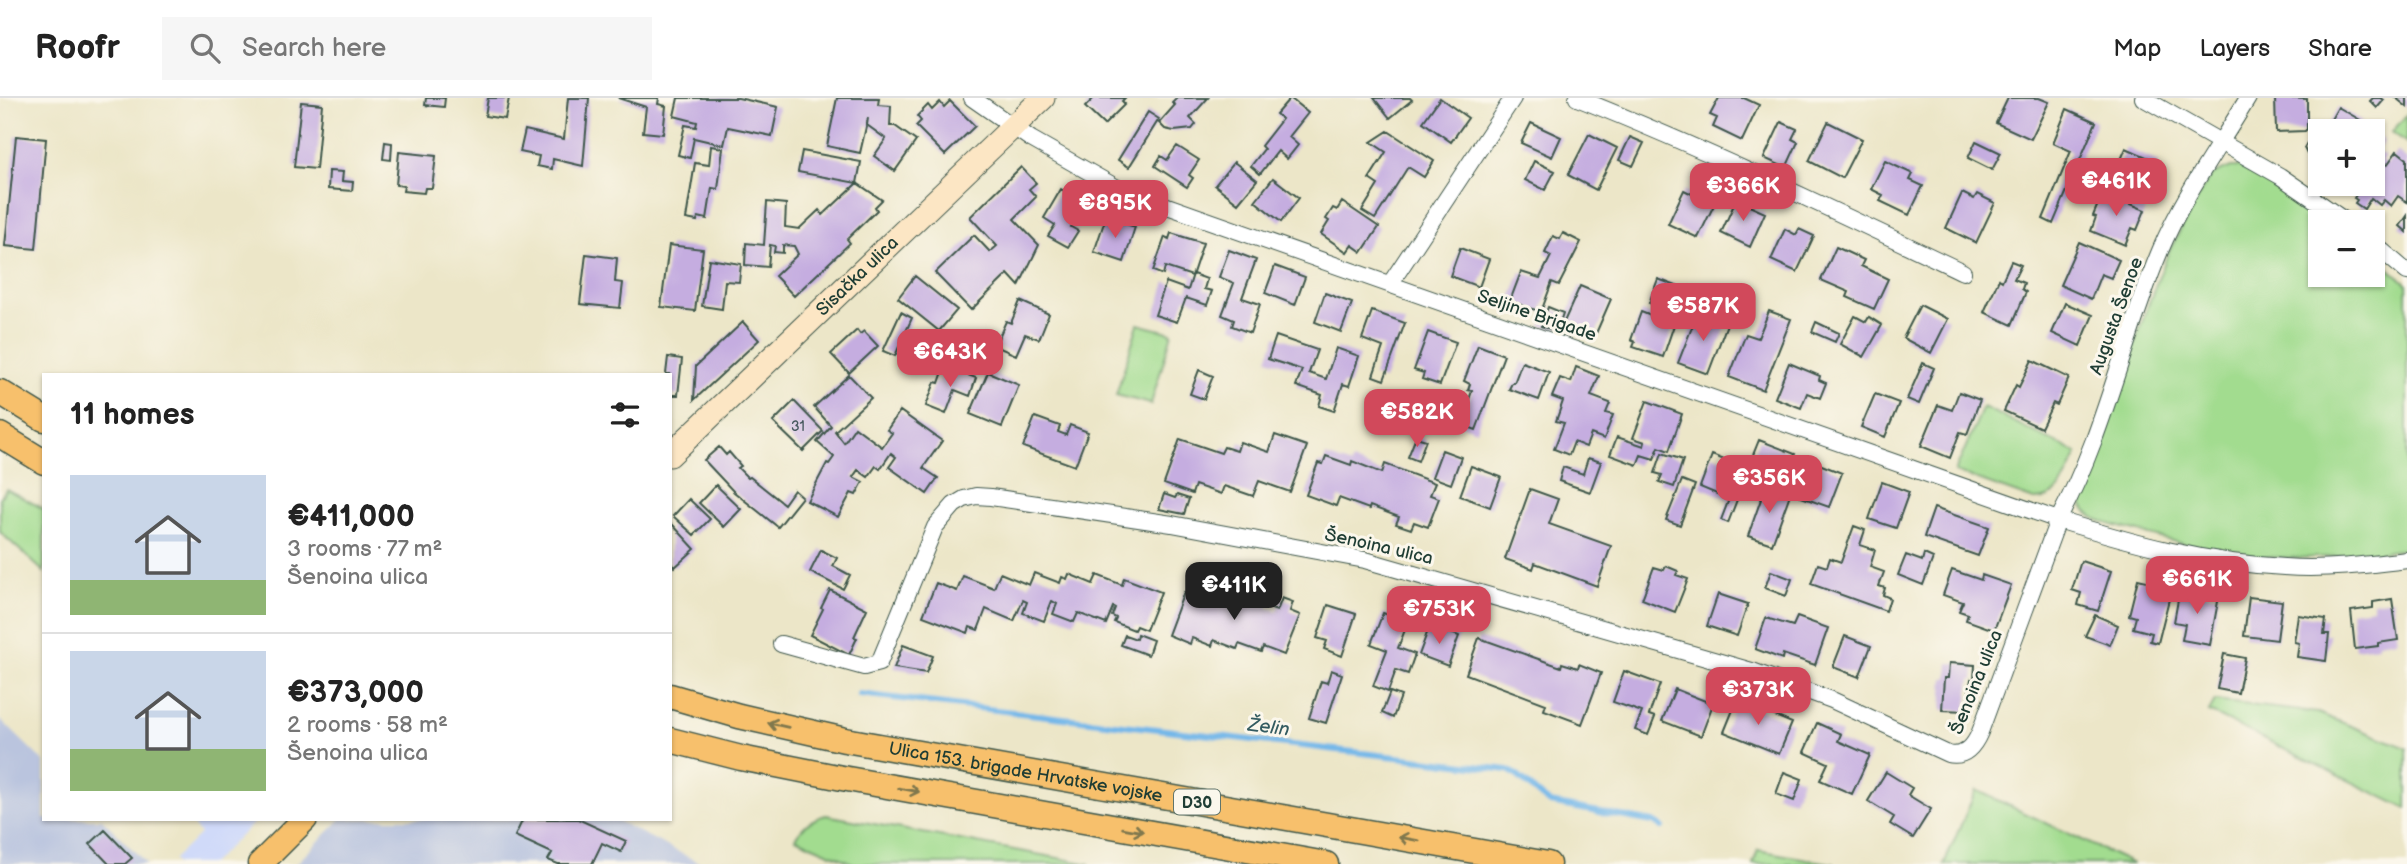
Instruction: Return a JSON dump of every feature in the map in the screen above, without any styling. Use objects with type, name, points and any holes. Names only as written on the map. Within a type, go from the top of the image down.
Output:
[{"type":"main road","name":"Sisačka ulica","points":[[672,453],[1043,98]]},
{"type":"main road","points":[[0,391],[42,418]]},
{"type":"main road","points":[[0,435],[42,461]]},
{"type":"main road","name":"Ulica 153. brigade Hrvatske vojske","points":[[672,697],[739,716],[845,740],[1548,864]]},
{"type":"main road","name":"D30","points":[[672,741],[741,758],[829,775],[1326,864]]},
{"type":"main road","points":[[260,864],[303,821]]},
{"type":"street","name":"Seljine Brigade","points":[[972,98],[1031,139],[1119,189],[2058,520],[2148,547],[2247,564],[2312,568],[2407,560]]},
{"type":"street","points":[[1390,284],[1513,98]]},
{"type":"street","points":[[1577,98],[1756,174],[1963,272]]},
{"type":"street","points":[[2143,98],[2289,181],[2330,210]]},
{"type":"street","name":"Augusta Šenoe","points":[[2058,520],[2076,488],[2160,251],[2193,186],[2248,98]]},
{"type":"street","points":[[2385,253],[2407,272]]},
{"type":"street","name":"Šenoina ulica","points":[[781,644],[864,667],[879,663],[935,527],[954,505],[964,499],[976,496],[991,497],[1172,524],[1366,560],[1755,672],[1832,700],[1953,755],[1968,751],[1980,732],[2058,520]]},
{"type":"shaded area","points":[[0,719],[42,760],[42,821],[104,821],[147,864],[0,864]]},
{"type":"shaded area","points":[[190,821],[256,821],[211,864],[177,864],[173,860],[200,834]]},
{"type":"shaded area","points":[[339,821],[618,821],[702,864],[296,864]]},
{"type":"green space","points":[[2407,114],[2407,143],[2392,132]]},
{"type":"green space","points":[[2231,167],[2239,167],[2312,210],[2308,210],[2308,287],[2385,287],[2385,265],[2407,284],[2407,549],[2300,558],[2236,554],[2184,544],[2108,524],[2093,517],[2083,506],[2081,499],[2169,251],[2212,175]]},
{"type":"green space","points":[[1138,324],[1172,333],[1151,404],[1116,395]]},
{"type":"green space","points":[[1983,407],[2077,453],[2067,477],[2051,496],[2034,500],[1955,472]]},
{"type":"green space","points":[[6,489],[42,508],[42,570],[0,532],[0,498]]},
{"type":"green space","points":[[2215,701],[2318,713],[2407,748],[2407,809],[2209,712]]},
{"type":"green space","points":[[1976,790],[2133,864],[1944,864]]},
{"type":"green space","points":[[826,815],[1090,864],[854,864],[795,838],[808,823]]},
{"type":"green space","points":[[1758,850],[1835,864],[1753,864]]},
{"type":"building","points":[[426,98],[445,98],[444,107],[425,105]]},
{"type":"building","points":[[488,98],[509,98],[505,119],[485,116]]},
{"type":"building","points":[[568,98],[589,98],[583,166],[553,159],[552,169],[537,166],[539,156],[520,152],[525,130],[564,139]]},
{"type":"building","points":[[618,98],[659,98],[658,104],[666,106],[663,134],[643,132],[646,107]]},
{"type":"building","points":[[678,98],[738,98],[778,107],[772,136],[728,127],[724,145],[694,138],[690,158],[678,155],[685,125],[696,127],[697,122],[674,116]]},
{"type":"building","points":[[837,98],[879,98],[878,105],[891,106],[890,126],[895,126],[916,141],[895,171],[874,156],[886,139],[867,125],[868,118],[860,153],[827,146]]},
{"type":"building","points":[[1094,98],[1125,98],[1122,101],[1125,104],[1104,125],[1085,107]]},
{"type":"building","points":[[1177,98],[1208,98],[1190,118],[1196,124],[1192,129],[1174,131],[1165,129],[1159,123],[1175,105],[1172,103]]},
{"type":"building","points":[[1290,98],[1308,113],[1289,137],[1298,145],[1287,159],[1278,151],[1260,174],[1251,166],[1264,149],[1261,146],[1282,119],[1276,114]]},
{"type":"building","points":[[1374,98],[1410,98],[1412,100],[1390,118]]},
{"type":"building","points":[[1440,98],[1468,118],[1451,142],[1423,122]]},
{"type":"building","points":[[1719,98],[1744,98],[1759,105],[1742,141],[1713,127],[1717,118],[1710,115]]},
{"type":"building","points":[[2008,98],[2039,98],[2049,102],[2031,139],[1996,123]]},
{"type":"building","points":[[2275,98],[2307,99],[2305,131],[2276,132]]},
{"type":"building","points":[[2373,98],[2384,100],[2377,108],[2370,101]]},
{"type":"building","points":[[2396,98],[2407,98],[2407,107]]},
{"type":"building","points":[[950,101],[975,126],[945,155],[916,126],[921,121],[917,116],[928,105],[932,110],[940,102],[944,107]]},
{"type":"building","points":[[301,102],[322,104],[316,169],[294,167]]},
{"type":"building","points":[[2338,107],[2359,119],[2331,119]]},
{"type":"building","points":[[2067,109],[2096,122],[2053,224],[2043,219],[2071,151],[2053,143]]},
{"type":"building","points":[[1148,112],[1159,119],[1129,167],[1118,160]]},
{"type":"building","points":[[1781,122],[1797,129],[1792,139],[1798,142],[1786,168],[1764,158]]},
{"type":"building","points":[[1828,122],[1862,139],[1842,178],[1809,161]]},
{"type":"building","points":[[1531,123],[1561,137],[1552,157],[1521,143]]},
{"type":"building","points":[[1388,131],[1434,161],[1424,177],[1408,167],[1375,219],[1362,211],[1378,185],[1369,179],[1386,152],[1371,142]]},
{"type":"building","points":[[1589,134],[1617,148],[1596,190],[1568,175]]},
{"type":"building","points":[[16,136],[46,139],[36,249],[5,246]]},
{"type":"building","points":[[1630,137],[1644,143],[1633,166],[1619,160]]},
{"type":"building","points":[[1976,141],[2001,153],[1992,170],[1968,158]]},
{"type":"building","points":[[385,142],[392,143],[391,160],[383,159]]},
{"type":"building","points":[[711,146],[723,148],[718,189],[712,188],[707,219],[686,219],[695,163],[709,165]]},
{"type":"building","points":[[1177,146],[1199,160],[1189,175],[1193,178],[1187,187],[1155,166],[1161,156],[1167,160]]},
{"type":"building","points":[[2126,148],[2158,162],[2144,194],[2112,180]]},
{"type":"building","points":[[802,151],[861,162],[857,183],[798,172]]},
{"type":"building","points":[[2397,151],[2407,159],[2407,202],[2398,196],[2391,206],[2384,200],[2380,205],[2371,198],[2364,209],[2355,203],[2357,200],[2354,198],[2385,196],[2385,164],[2387,165]]},
{"type":"building","points":[[399,152],[436,156],[432,188],[425,188],[424,193],[403,191],[404,186],[396,185]]},
{"type":"building","points":[[1534,161],[1555,171],[1545,190],[1525,180]]},
{"type":"building","points":[[1885,161],[1913,174],[1910,180],[1923,186],[1909,215],[1880,201],[1883,195],[1871,189]]},
{"type":"building","points":[[1234,162],[1257,180],[1238,203],[1215,185]]},
{"type":"building","points":[[1021,167],[1036,183],[1029,189],[1036,197],[1014,219],[1039,245],[1019,286],[1008,274],[971,310],[935,273],[974,235],[990,252],[997,246],[970,217]]},
{"type":"building","points":[[329,171],[343,172],[342,181],[353,182],[352,191],[328,189]]},
{"type":"building","points":[[1273,178],[1299,198],[1281,222],[1255,201]]},
{"type":"building","points":[[857,183],[882,200],[875,207],[877,210],[847,239],[850,243],[794,296],[775,276],[798,254],[794,246],[783,245],[783,253],[774,252],[775,246],[770,245],[768,267],[745,265],[746,243],[764,245],[767,202],[786,204],[785,227],[799,229],[819,210],[823,215]]},
{"type":"building","points":[[1061,189],[1085,203],[1071,227],[1078,231],[1068,247],[1048,236],[1055,225],[1044,218]]},
{"type":"building","points":[[1684,190],[1714,205],[1698,238],[1668,224]]},
{"type":"building","points":[[2103,192],[2145,210],[2137,230],[2132,228],[2125,245],[2091,231],[2096,217],[2093,216]]},
{"type":"building","points":[[1962,193],[1974,199],[1977,194],[1995,203],[1976,243],[1946,228]]},
{"type":"building","points":[[1736,200],[1765,213],[1750,247],[1721,233]]},
{"type":"building","points":[[1342,202],[1379,227],[1362,252],[1352,245],[1347,252],[1321,234],[1333,208],[1337,210]]},
{"type":"building","points":[[2407,216],[2407,232],[2400,226]]},
{"type":"building","points":[[1106,217],[1135,227],[1124,262],[1094,252]]},
{"type":"building","points":[[1785,229],[1796,235],[1799,229],[1814,236],[1797,272],[1771,260]]},
{"type":"building","points":[[1171,233],[1203,243],[1192,276],[1165,267],[1163,275],[1153,271],[1165,237],[1169,239]]},
{"type":"building","points":[[1563,233],[1581,242],[1559,285],[1552,282],[1541,312],[1510,301],[1521,272],[1540,278],[1551,256],[1545,253],[1553,236],[1560,239]]},
{"type":"building","points":[[2079,242],[2119,260],[2111,278],[2101,274],[2091,299],[2060,285]]},
{"type":"building","points":[[669,245],[703,249],[695,311],[661,307]]},
{"type":"building","points":[[1836,247],[1864,260],[1861,266],[1888,279],[1874,309],[1847,297],[1849,292],[1821,280]]},
{"type":"building","points":[[1460,248],[1489,259],[1479,287],[1450,276]]},
{"type":"building","points":[[1229,250],[1256,260],[1242,298],[1260,304],[1250,333],[1232,326],[1234,320],[1222,315],[1234,283],[1219,277]]},
{"type":"building","points":[[586,254],[617,258],[615,282],[623,283],[620,308],[580,304]]},
{"type":"building","points":[[709,259],[741,264],[739,282],[725,281],[722,309],[702,306]]},
{"type":"building","points":[[2011,261],[2021,265],[2014,279],[2024,283],[2022,289],[2026,292],[2012,325],[1984,312],[1999,279],[2002,281]]},
{"type":"building","points":[[1275,266],[1305,277],[1295,305],[1265,293]]},
{"type":"building","points":[[1193,274],[1207,279],[1204,289],[1212,291],[1207,305],[1186,298],[1177,322],[1155,315],[1166,282],[1188,290]]},
{"type":"building","points":[[915,276],[957,310],[939,331],[898,298]]},
{"type":"building","points":[[1658,279],[1695,293],[1686,317],[1649,303]]},
{"type":"building","points":[[1580,286],[1611,299],[1594,338],[1563,324]]},
{"type":"building","points":[[1325,293],[1352,303],[1341,332],[1315,322]]},
{"type":"building","points":[[1020,301],[1049,314],[1039,339],[1025,334],[1016,355],[995,346],[1006,321],[1011,323]]},
{"type":"building","points":[[2065,303],[2093,315],[2080,346],[2052,333]]},
{"type":"building","points":[[1920,305],[1948,319],[1931,353],[1903,338]]},
{"type":"building","points":[[1548,307],[1563,313],[1557,331],[1541,326]]},
{"type":"building","points":[[1372,311],[1405,323],[1384,380],[1373,376],[1383,347],[1362,339]]},
{"type":"building","points":[[1769,311],[1791,319],[1763,390],[1729,377],[1746,334],[1758,338]]},
{"type":"building","points":[[901,312],[912,318],[895,356],[883,351]]},
{"type":"building","points":[[1641,312],[1674,325],[1663,357],[1633,347],[1635,342],[1631,340]]},
{"type":"building","points":[[1698,312],[1727,324],[1708,374],[1678,363]]},
{"type":"building","points":[[1855,316],[1866,322],[1869,317],[1882,325],[1864,357],[1840,344]]},
{"type":"building","points":[[743,322],[759,340],[694,400],[696,366]]},
{"type":"building","points":[[1816,322],[1839,333],[1835,342],[1812,332]]},
{"type":"building","points":[[857,330],[860,334],[864,331],[878,346],[849,373],[831,354]]},
{"type":"building","points":[[1428,332],[1456,342],[1440,385],[1422,379],[1424,373],[1414,370]]},
{"type":"building","points":[[1276,336],[1317,350],[1309,373],[1326,379],[1336,348],[1359,356],[1349,386],[1343,384],[1334,411],[1319,406],[1322,395],[1296,386],[1302,370],[1268,359]]},
{"type":"building","points":[[913,343],[924,348],[913,371],[902,366]]},
{"type":"building","points":[[1478,345],[1504,355],[1476,430],[1444,418],[1450,402],[1466,408],[1472,391],[1468,390],[1470,384],[1464,381]]},
{"type":"building","points":[[668,357],[682,359],[678,395],[672,395],[672,373],[666,373]]},
{"type":"building","points":[[2032,360],[2069,378],[2057,405],[2053,403],[2041,428],[2004,411]]},
{"type":"building","points":[[1522,362],[1549,372],[1539,400],[1509,389]]},
{"type":"building","points":[[1789,363],[1820,376],[1819,380],[1826,383],[1820,398],[1807,393],[1801,408],[1775,398]]},
{"type":"building","points":[[1923,363],[1934,368],[1919,404],[1907,399]]},
{"type":"building","points":[[945,366],[976,378],[970,396],[955,390],[946,414],[926,406],[935,382],[939,383]]},
{"type":"building","points":[[1576,367],[1599,376],[1591,396],[1610,403],[1606,413],[1613,415],[1604,439],[1591,434],[1586,447],[1574,442],[1569,455],[1554,449],[1564,423],[1556,421],[1563,401],[1552,397],[1560,378],[1571,382]]},
{"type":"building","points":[[1199,370],[1213,376],[1204,399],[1190,394]]},
{"type":"building","points":[[988,372],[1019,385],[1002,427],[970,414]]},
{"type":"building","points":[[849,375],[871,398],[835,431],[844,443],[855,427],[882,447],[892,433],[887,430],[900,411],[942,441],[923,468],[938,478],[927,494],[889,467],[896,457],[891,453],[880,469],[876,466],[868,477],[858,470],[853,477],[863,482],[856,495],[851,493],[838,517],[807,501],[827,463],[834,457],[817,442],[831,426],[814,407]]},
{"type":"building","points":[[1959,392],[1980,400],[1967,434],[1960,432],[1950,458],[1921,446],[1938,405],[1952,410]]},
{"type":"building","points":[[1875,394],[1899,403],[1885,437],[1861,427]]},
{"type":"building","points":[[794,401],[823,431],[803,451],[773,422]]},
{"type":"building","points":[[1647,401],[1682,414],[1669,451],[1659,447],[1654,459],[1641,455],[1637,465],[1610,455],[1617,437],[1644,446],[1645,442],[1633,438]]},
{"type":"building","points":[[1035,417],[1060,426],[1058,432],[1066,435],[1070,425],[1088,432],[1075,466],[1023,447]]},
{"type":"building","points":[[1275,435],[1307,446],[1290,492],[1259,481],[1253,496],[1224,486],[1221,494],[1195,485],[1192,494],[1164,484],[1180,439],[1221,453],[1224,447],[1237,451],[1240,442],[1269,452]]},
{"type":"building","points":[[1416,437],[1426,440],[1418,461],[1408,457]]},
{"type":"building","points":[[1759,440],[1795,454],[1786,477],[1790,479],[1787,486],[1747,470]]},
{"type":"building","points":[[719,447],[726,455],[729,452],[741,466],[738,468],[748,478],[784,504],[794,490],[802,497],[778,527],[734,492],[704,460]]},
{"type":"building","points":[[1442,450],[1461,457],[1451,484],[1432,477]]},
{"type":"building","points":[[1662,453],[1683,460],[1674,487],[1659,482],[1662,475],[1655,473]]},
{"type":"building","points":[[1712,455],[1739,466],[1730,486],[1733,488],[1731,494],[1738,497],[1728,523],[1721,520],[1729,499],[1700,487]]},
{"type":"building","points":[[1326,456],[1351,465],[1352,461],[1382,473],[1385,464],[1435,483],[1430,495],[1439,498],[1428,527],[1414,522],[1411,529],[1396,524],[1399,517],[1370,506],[1369,509],[1339,498],[1336,506],[1306,495],[1318,463],[1323,464]]},
{"type":"building","points":[[1588,458],[1601,462],[1590,492],[1559,481],[1563,467],[1583,474]]},
{"type":"building","points":[[1814,462],[1842,473],[1829,507],[1801,497]]},
{"type":"building","points":[[1471,466],[1501,477],[1490,507],[1460,496]]},
{"type":"building","points":[[1682,480],[1695,485],[1680,525],[1666,520]]},
{"type":"building","points":[[1882,482],[1909,492],[1896,528],[1869,519]]},
{"type":"building","points":[[716,485],[741,509],[724,527],[699,503]]},
{"type":"building","points":[[1766,485],[1790,494],[1772,544],[1748,536]]},
{"type":"building","points":[[1530,489],[1558,499],[1549,524],[1611,546],[1597,586],[1535,563],[1533,569],[1505,559]]},
{"type":"building","points":[[1164,494],[1189,499],[1184,514],[1159,509]]},
{"type":"building","points":[[689,499],[710,519],[694,535],[673,516]]},
{"type":"building","points":[[1934,508],[1989,527],[1978,556],[1924,537]]},
{"type":"building","points":[[672,524],[695,549],[675,567],[672,564]]},
{"type":"building","points":[[1854,526],[1865,530],[1860,545],[1875,550],[1870,567],[1884,572],[1879,586],[1885,588],[1883,595],[1890,598],[1886,611],[1811,584],[1818,564],[1827,567],[1830,558],[1841,562]]},
{"type":"building","points":[[821,550],[837,558],[833,566],[850,575],[843,589],[810,572]]},
{"type":"building","points":[[1924,554],[1933,558],[1923,585],[1898,575],[1906,555],[1922,561]]},
{"type":"building","points":[[2081,561],[2111,571],[2098,611],[2078,605],[2081,593],[2072,590]]},
{"type":"building","points":[[1666,566],[1678,571],[1676,575],[1688,579],[1675,612],[1642,599],[1654,567],[1664,570]]},
{"type":"building","points":[[1952,570],[1981,580],[1982,575],[2011,585],[1994,630],[1966,620],[1968,614],[1959,611],[1963,602],[1943,595]]},
{"type":"building","points":[[1771,571],[1792,579],[1786,596],[1765,588]]},
{"type":"building","points":[[1000,573],[1029,585],[1034,573],[1060,583],[1062,577],[1067,579],[1069,574],[1093,584],[1097,575],[1122,585],[1124,578],[1161,592],[1146,630],[1136,626],[1134,630],[1114,622],[1116,618],[1112,616],[1113,607],[1106,624],[1078,613],[1074,622],[1053,614],[1057,604],[1052,601],[1044,621],[1023,613],[1027,602],[1023,600],[1014,621],[986,609],[978,630],[970,627],[968,633],[923,616],[936,583],[957,591],[963,576],[994,588]]},
{"type":"building","points":[[2138,579],[2172,587],[2158,643],[2150,641],[2152,633],[2133,628],[2136,617],[2129,615]]},
{"type":"building","points":[[1194,587],[1209,595],[1211,590],[1223,595],[1222,600],[1229,603],[1232,594],[1247,600],[1245,603],[1253,606],[1256,598],[1270,603],[1268,608],[1277,611],[1282,598],[1293,602],[1290,611],[1300,615],[1284,655],[1263,647],[1261,652],[1239,644],[1237,649],[1214,640],[1212,646],[1192,638],[1190,644],[1168,635],[1184,592],[1191,595]]},
{"type":"building","points":[[2180,589],[2219,596],[2210,645],[2182,640],[2185,624],[2174,622]]},
{"type":"building","points":[[830,590],[867,609],[849,655],[810,635]]},
{"type":"building","points":[[1718,594],[1748,604],[1737,636],[1707,626]]},
{"type":"building","points":[[2249,597],[2282,601],[2277,640],[2244,636]]},
{"type":"building","points":[[2392,599],[2398,640],[2355,649],[2351,611],[2373,608],[2373,602]]},
{"type":"building","points":[[1328,605],[1356,614],[1342,656],[1324,649],[1327,641],[1317,638]]},
{"type":"building","points":[[1383,613],[1408,622],[1398,648],[1415,654],[1408,674],[1396,670],[1388,692],[1373,686],[1387,650],[1371,644]]},
{"type":"building","points":[[2095,615],[2118,625],[2110,645],[2085,636]]},
{"type":"building","points":[[2298,615],[2326,619],[2324,634],[2329,634],[2326,661],[2297,657],[2299,643],[2294,642]]},
{"type":"building","points":[[1797,617],[1828,628],[1815,665],[1783,654],[1782,659],[1755,649],[1766,618],[1793,626]]},
{"type":"building","points":[[1430,625],[1459,636],[1448,666],[1419,655]]},
{"type":"building","points":[[1137,634],[1153,640],[1148,655],[1121,645],[1125,635],[1136,639]]},
{"type":"building","points":[[1845,636],[1871,646],[1859,677],[1833,667]]},
{"type":"building","points":[[1479,638],[1561,667],[1562,663],[1578,668],[1579,664],[1601,673],[1582,724],[1544,710],[1546,704],[1466,674]]},
{"type":"building","points":[[903,645],[933,656],[926,673],[894,668]]},
{"type":"building","points":[[2224,654],[2245,658],[2238,693],[2217,689]]},
{"type":"building","points":[[1949,663],[1975,665],[1966,711],[1942,710],[1944,678],[1948,678]]},
{"type":"building","points":[[1331,670],[1342,674],[1326,723],[1309,718],[1321,681],[1327,683]]},
{"type":"building","points":[[1624,671],[1660,684],[1649,715],[1655,717],[1648,735],[1635,730],[1642,712],[1613,702]]},
{"type":"building","points":[[1675,689],[1713,704],[1701,736],[1662,721]]},
{"type":"building","points":[[1390,692],[1401,696],[1393,718],[1382,713]]},
{"type":"building","points":[[1737,700],[1792,723],[1779,754],[1724,732]]},
{"type":"building","points":[[1817,723],[1841,734],[1838,741],[1870,755],[1852,794],[1820,780],[1828,763],[1804,752]]},
{"type":"building","points":[[1784,772],[1802,779],[1794,801],[1776,794]]},
{"type":"building","points":[[1886,772],[1912,788],[1908,795],[1931,809],[1913,838],[1890,824],[1894,817],[1868,801]]},
{"type":"building","points":[[522,821],[582,821],[626,841],[621,852],[602,843],[592,864],[558,864],[548,860],[552,853],[515,836]]},
{"type":"building","points":[[105,830],[132,858],[125,864],[109,864],[90,844]]},
{"type":"waterway","name":"Želin","points":[[859,694],[1508,770],[1550,803],[1653,822],[1662,827]]}]
